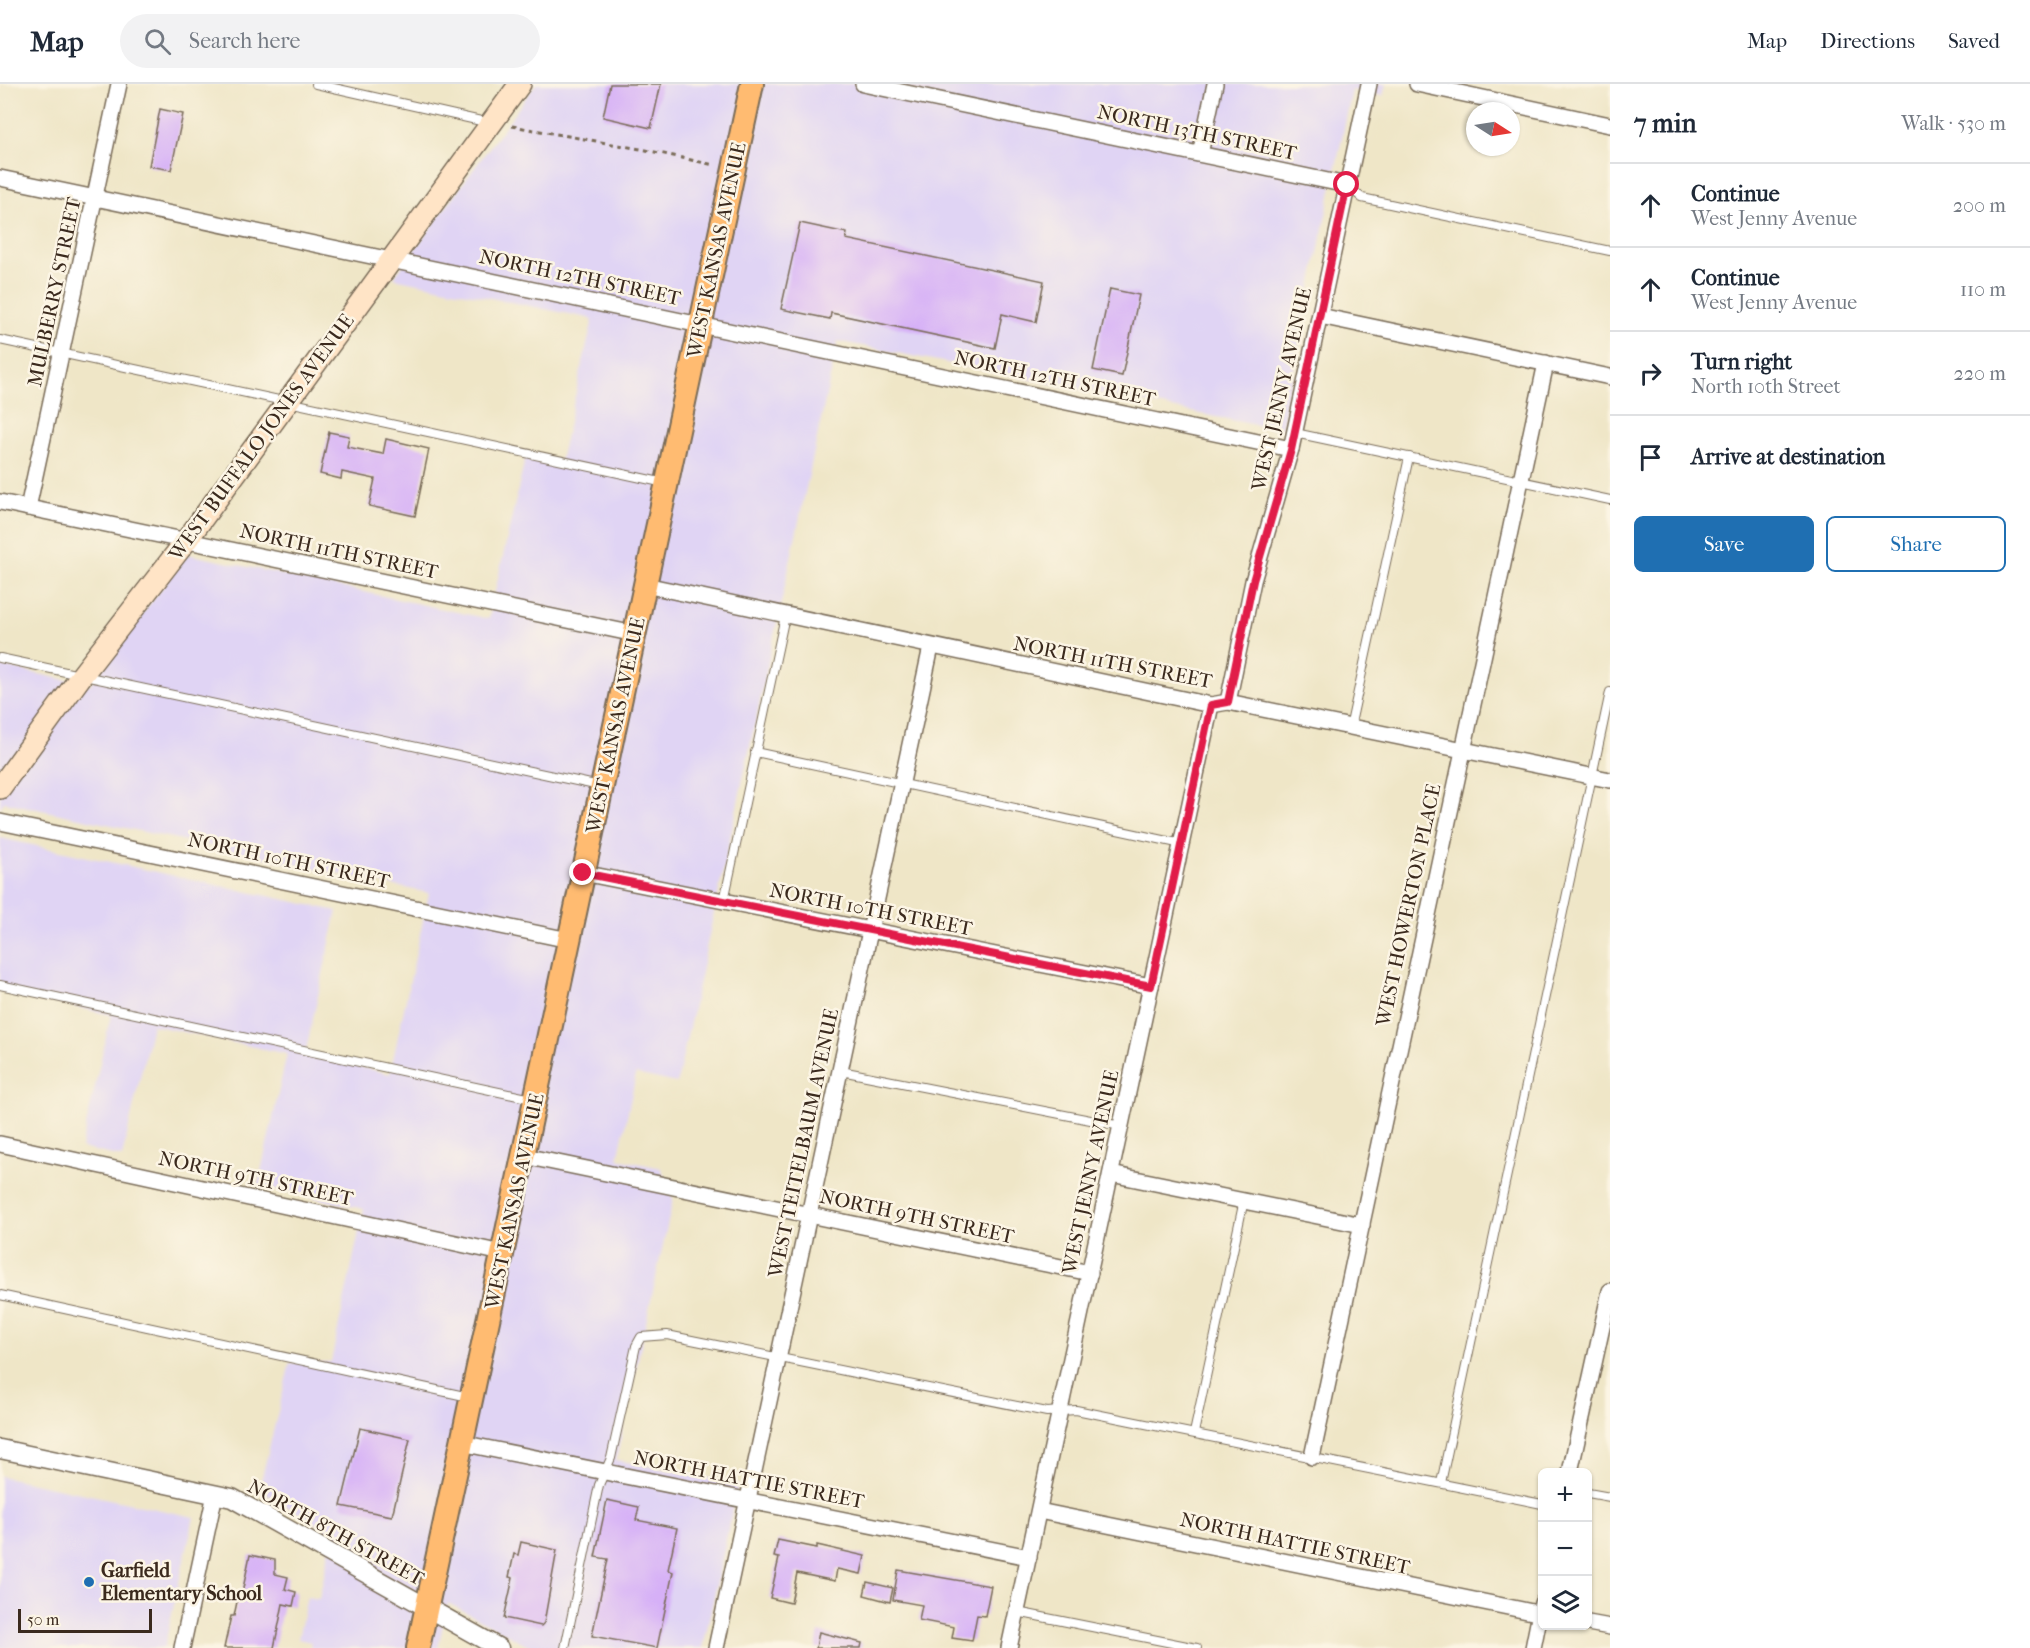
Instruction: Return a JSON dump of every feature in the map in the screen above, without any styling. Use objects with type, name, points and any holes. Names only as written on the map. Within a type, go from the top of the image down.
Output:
[{"type":"main road","name":"WEST BUFFALO JONES AVENUE","points":[[0,788],[82,675],[186,541],[520,84]]},
{"type":"main road","name":"WEST KANSAS AVENUE","points":[[418,1648],[752,84]]},
{"type":"street","name":"MULBERRY STREET","points":[[28,508],[119,84]]},
{"type":"street","name":"NORTH 13TH STREET","points":[[863,84],[1347,185]]},
{"type":"street","points":[[1200,154],[1215,84]]},
{"type":"street","name":"WEST JENNY AVENUE","points":[[1228,702],[1253,581],[1295,433],[1369,84]]},
{"type":"street","points":[[1417,84],[1610,125]]},
{"type":"street","name":"NORTH 12TH STREET","points":[[0,178],[1291,450]]},
{"type":"street","points":[[1320,316],[1610,377]]},
{"type":"street","name":"WEST HOWERTON PLACE","points":[[1312,1457],[1546,363]]},
{"type":"street","name":"NORTH 11TH STREET","points":[[0,502],[634,634]]},
{"type":"street","name":"NORTH 11TH STREET","points":[[645,585],[1211,705],[1228,702],[1610,780]]},
{"type":"street","name":"WEST TEITELBAUM AVENUE","points":[[716,1648],[931,647]]},
{"type":"street","name":"WEST JENNY AVENUE","points":[[1009,1648],[1211,705]]},
{"type":"street","name":"NORTH 10TH STREET","points":[[0,822],[569,940]]},
{"type":"street","name":"NORTH 10TH STREET","points":[[583,873],[1151,986]]},
{"type":"street","name":"NORTH 9TH STREET","points":[[0,1144],[502,1253]]},
{"type":"street","name":"NORTH 9TH STREET","points":[[524,1156],[1090,1273]]},
{"type":"street","points":[[1111,1174],[1362,1225]]},
{"type":"street","points":[[1571,1468],[1603,1360],[1610,1291]]},
{"type":"street","name":"NORTH HATTIE STREET","points":[[461,1443],[1029,1557]]},
{"type":"street","name":"NORTH 8TH STREET","points":[[0,1449],[232,1498],[499,1648]]},
{"type":"street","points":[[182,1648],[215,1494]]},
{"type":"street","name":"NORTH HATTIE STREET","points":[[1039,1511],[1538,1609]]},
{"type":"street","points":[[1592,1624],[1610,1627]]},
{"type":"street","points":[[1533,1648],[1538,1627]]},
{"type":"lane","points":[[316,84],[492,123]]},
{"type":"lane","points":[[1347,185],[1362,198],[1610,250]]},
{"type":"lane","points":[[0,340],[666,483]]},
{"type":"lane","points":[[1295,433],[1610,500]]},
{"type":"lane","points":[[1350,728],[1408,457]]},
{"type":"lane","points":[[724,901],[785,616]]},
{"type":"lane","points":[[0,658],[601,786]]},
{"type":"lane","points":[[1441,1483],[1610,692]]},
{"type":"lane","points":[[755,752],[1182,844]]},
{"type":"lane","points":[[0,985],[536,1100]]},
{"type":"lane","points":[[840,1071],[1121,1126]]},
{"type":"lane","points":[[1194,1433],[1244,1200]]},
{"type":"lane","points":[[0,1295],[471,1397]]},
{"type":"lane","points":[[565,1648],[599,1485],[611,1458],[640,1337],[668,1335],[1047,1412],[1076,1410],[1538,1503]]},
{"type":"lane","points":[[1592,1494],[1610,1497]]},
{"type":"lane","points":[[1017,1612],[1197,1648]]},
{"type":"path","points":[[492,123],[734,168]]},
{"type":"shaded area","points":[[536,84],[1386,84],[1383,96],[1352,90],[1281,430],[838,341],[677,1083],[636,1074],[618,1159],[661,1168],[673,1199],[616,1460],[738,1484],[703,1648],[534,1648],[448,1603],[438,1648],[310,1648],[311,1642],[298,1639],[307,1597],[319,1599],[333,1534],[259,1489],[290,1363],[331,1362],[364,1209],[258,1185],[287,1054],[152,1025],[122,1157],[81,1148],[111,1015],[0,990],[0,838],[337,911],[305,1054],[390,1074],[429,893],[4,802],[0,808],[0,666],[90,685],[187,554],[489,619],[526,454],[560,461],[593,319],[394,278]]},
{"type":"shaded area","name":"Garfield Elementary School","points":[[0,1476],[194,1517],[164,1648],[0,1648]]},
{"type":"building","points":[[610,84],[661,84],[651,128],[603,117]]},
{"type":"building","points":[[160,109],[183,114],[171,170],[149,166]]},
{"type":"building","points":[[800,223],[847,233],[846,239],[1044,281],[1036,322],[1002,314],[995,348],[831,313],[830,319],[781,309]]},
{"type":"building","points":[[1110,289],[1139,295],[1122,376],[1093,370]]},
{"type":"building","points":[[329,432],[349,436],[347,447],[383,454],[386,439],[429,449],[415,516],[369,506],[375,479],[342,472],[341,479],[320,474]]},
{"type":"building","points":[[360,1428],[410,1439],[392,1516],[341,1506]]},
{"type":"building","points":[[607,1500],[639,1507],[636,1520],[677,1528],[668,1570],[673,1572],[657,1648],[592,1636],[608,1559],[595,1557]]},
{"type":"building","points":[[778,1540],[817,1548],[817,1545],[865,1556],[861,1574],[837,1569],[835,1581],[797,1573],[791,1603],[770,1598],[779,1558],[774,1557]]},
{"type":"building","points":[[521,1542],[557,1550],[544,1623],[541,1626],[504,1618],[513,1578],[509,1577],[514,1554],[518,1555]]},
{"type":"building","points":[[250,1555],[275,1560],[275,1574],[288,1577],[285,1589],[296,1592],[293,1606],[283,1604],[274,1648],[224,1648],[231,1616],[234,1616],[238,1597],[241,1598]]},
{"type":"building","points":[[898,1570],[991,1586],[985,1616],[977,1615],[972,1641],[952,1638],[954,1627],[919,1620],[922,1605],[893,1600]]},
{"type":"building","points":[[867,1582],[893,1588],[890,1602],[864,1595]]},
{"type":"building","points":[[819,1632],[862,1643],[861,1648],[816,1648]]},
{"type":"place","name":"Garfield Elementary School","points":[[89,1582]]},
{"type":"route","points":[[583,873],[1151,986],[1211,705],[1228,702],[1253,581],[1291,450],[1347,185]]}]
